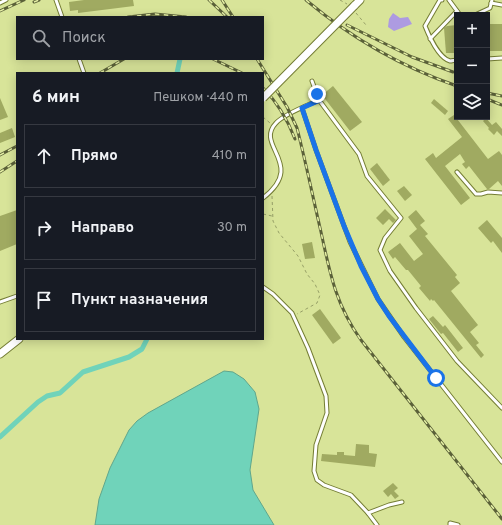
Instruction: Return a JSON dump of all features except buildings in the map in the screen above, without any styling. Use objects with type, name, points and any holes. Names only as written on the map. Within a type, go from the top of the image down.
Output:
[{"type":"street","points":[[264,97],[360,0]]},
{"type":"street","points":[[0,354],[18,340]]},
{"type":"lane","points":[[0,2],[6,0]]},
{"type":"lane","points":[[56,0],[62,16]]},
{"type":"lane","points":[[441,0],[425,26],[430,39],[444,58],[450,61],[454,60]]},
{"type":"lane","points":[[430,39],[457,11],[449,0]]},
{"type":"lane","points":[[481,12],[490,8],[492,1],[502,5]]},
{"type":"lane","points":[[490,59],[502,58]]},
{"type":"lane","points":[[79,60],[84,72]]},
{"type":"lane","points":[[312,81],[320,100],[359,154],[367,176],[401,218],[384,238],[380,250],[390,272],[457,361],[502,408]]},
{"type":"lane","points":[[264,197],[272,191],[279,181],[281,170],[280,161],[271,141],[271,130],[280,119],[320,100]]},
{"type":"lane","points":[[302,108],[350,242],[378,299],[404,337],[502,462]]},
{"type":"lane","points":[[456,172],[476,194],[488,192],[502,193]]},
{"type":"lane","points":[[264,288],[273,294],[294,316],[326,396],[327,413],[316,445],[314,471],[317,480],[324,485],[351,495],[377,525]]},
{"type":"lane","points":[[0,302],[16,296]]},
{"type":"lane","points":[[368,513],[402,502]]},
{"type":"lane","points":[[450,525],[450,523],[458,525]]},
{"type":"path","points":[[340,0],[352,7],[366,25]]},
{"type":"path","points":[[264,118],[271,124]]},
{"type":"path","points":[[272,191],[273,221],[279,233],[298,256],[320,295],[317,303],[294,316]]},
{"type":"path","points":[[264,214],[272,216]]},
{"type":"shaded area","points":[[393,13],[400,18],[408,17],[412,24],[394,31],[388,27],[389,19]]},
{"type":"water","points":[[224,371],[233,372],[244,379],[255,392],[259,409],[250,470],[253,490],[274,525],[95,525],[99,499],[110,468],[129,430],[137,421],[148,413]]},
{"type":"waterway","points":[[177,72],[180,60]]},
{"type":"waterway","points":[[0,437],[38,402],[47,396],[60,393],[83,372],[129,357],[142,349],[146,340]]},
{"type":"railway","points":[[0,11],[24,0]]},
{"type":"railway","points":[[34,2],[39,0]]},
{"type":"railway","points":[[209,0],[226,16]]},
{"type":"railway","points":[[222,0],[232,16]]},
{"type":"railway","points":[[306,0],[340,26],[377,50],[416,70],[454,85]]},
{"type":"railway","points":[[137,16],[155,14],[176,16]]},
{"type":"railway","points":[[347,25],[412,57],[453,72]]},
{"type":"railway","points":[[102,72],[122,60]]},
{"type":"railway","points":[[215,60],[240,72]]},
{"type":"railway","points":[[258,60],[287,107],[297,128],[331,275],[345,314],[361,340],[502,519]]},
{"type":"railway","points":[[264,89],[282,112],[295,139]]},
{"type":"railway","points":[[490,94],[502,96]]},
{"type":"railway","points":[[490,100],[502,105]]},
{"type":"railway","points":[[0,155],[16,147]]},
{"type":"railway","points":[[0,172],[16,162]]},
{"type":"route","points":[[317,94],[320,100],[302,108],[318,157],[350,242],[378,299],[396,326],[436,378]]}]
